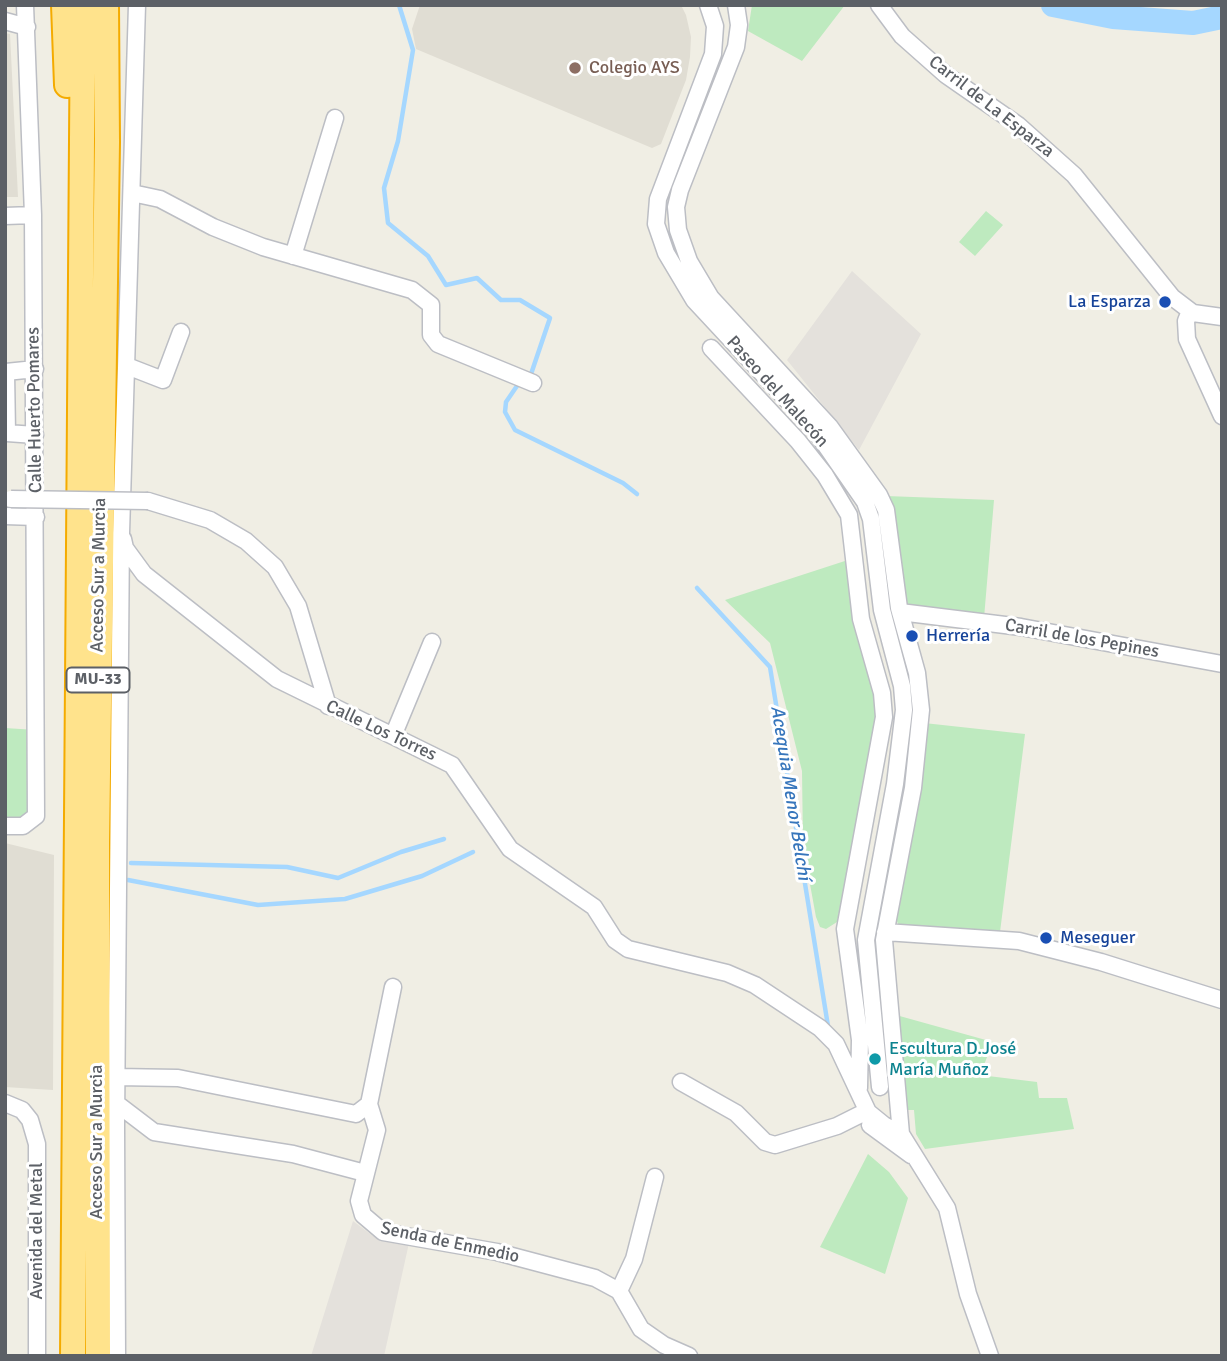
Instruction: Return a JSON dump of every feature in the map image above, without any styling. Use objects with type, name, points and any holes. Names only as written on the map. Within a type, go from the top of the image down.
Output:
[{"type":"highway","points":[[64,5],[69,176],[81,278]]},
{"type":"highway","name":"Acceso Sur a Murcia","points":[[73,1356],[83,5]]},
{"type":"highway","name":"Acceso Sur a Murcia","points":[[98,1356],[97,842],[107,142],[106,5]]},
{"type":"street","name":"Calle Huerto Pomares","points":[[5,826],[23,826],[37,816],[33,215],[25,5]]},
{"type":"street","points":[[117,1356],[120,592],[137,5]]},
{"type":"street","name":"Paseo del Malecón","points":[[708,5],[715,26],[713,54],[658,199],[656,223],[666,253],[694,300],[823,440],[865,502],[871,519],[882,610],[902,686],[904,710],[895,785],[866,940],[880,1087]]},
{"type":"street","points":[[736,5],[739,25],[736,47],[677,198],[676,214],[680,241],[711,298],[830,427],[879,495],[889,524],[900,612],[917,673],[921,720],[913,788],[885,932],[901,1133],[947,1208],[968,1294],[990,1356]]},
{"type":"street","name":"Carril de La Esparza","points":[[878,5],[902,36],[946,75],[1018,125],[1074,175],[1119,228],[1160,284],[1190,311]]},
{"type":"street","points":[[5,21],[27,27]]},
{"type":"street","points":[[293,256],[335,118]]},
{"type":"street","points":[[132,193],[160,199],[233,236],[412,290],[431,305],[432,335],[438,344],[533,383]]},
{"type":"street","points":[[5,216],[33,215]]},
{"type":"street","points":[[1222,317],[1205,317],[1190,311],[1186,321],[1187,339],[1222,416]]},
{"type":"street","points":[[127,366],[163,380],[181,332]]},
{"type":"street","points":[[711,348],[798,442],[825,475],[849,516],[861,619],[882,693],[884,718],[845,929],[860,1040],[858,1096],[864,1112],[883,1137],[915,1157]]},
{"type":"street","points":[[35,369],[6,372],[7,433],[35,435]]},
{"type":"street","points":[[8,499],[148,501],[183,509],[246,541],[287,583],[302,617],[328,706]]},
{"type":"street","points":[[5,516],[36,517]]},
{"type":"street","name":"Calle Los Torres","points":[[121,533],[125,548],[144,574],[256,664],[328,706],[453,765],[510,849],[594,907],[615,940],[628,949],[727,973],[755,985],[795,1009],[836,1044],[858,1096]]},
{"type":"street","points":[[120,592],[130,574],[144,574]]},
{"type":"street","name":"Carril de los Pepines","points":[[900,612],[1021,627],[1222,664]]},
{"type":"street","points":[[393,736],[432,642]]},
{"type":"street","points":[[885,932],[1019,941],[1101,962],[1222,1000]]},
{"type":"street","points":[[116,1103],[154,1132],[279,1151],[365,1173],[377,1130],[369,1104],[393,988]]},
{"type":"street","points":[[836,1044],[851,1049],[857,1047],[860,1040]]},
{"type":"street","points":[[116,1077],[177,1078],[356,1114],[369,1104]]},
{"type":"street","points":[[681,1083],[736,1113],[765,1142],[775,1145],[837,1126],[864,1112]]},
{"type":"street","name":"Avenida del Metal","points":[[5,1103],[22,1110],[34,1127],[37,1144],[37,1356]]},
{"type":"street","points":[[864,1112],[901,1133]]},
{"type":"street","name":"Senda de Enmedio","points":[[365,1173],[359,1201],[363,1215],[383,1232],[449,1242],[563,1268],[595,1278],[619,1291]]},
{"type":"street","points":[[654,1177],[634,1259],[619,1291],[641,1329],[664,1345],[689,1356]]},
{"type":"shaded area","name":"Colegio AYS","points":[[420,5],[681,5],[691,37],[690,57],[686,80],[661,144],[652,148],[416,49],[412,29]]},
{"type":"shaded area","points":[[5,33],[10,34],[18,197],[5,197]]},
{"type":"shaded area","points":[[852,271],[921,334],[859,450],[787,360]]},
{"type":"shaded area","points":[[5,843],[54,855],[53,1090],[5,1087]]},
{"type":"shaded area","points":[[353,1221],[373,1236],[409,1243],[384,1356],[311,1356]]},
{"type":"green space","points":[[752,5],[845,5],[802,61],[748,31]]},
{"type":"green space","points":[[986,211],[1003,225],[975,256],[959,242]]},
{"type":"green space","points":[[886,496],[994,500],[984,618],[905,606]]},
{"type":"green space","points":[[851,559],[877,692],[878,719],[837,922],[826,929],[820,927],[816,917],[803,846],[802,771],[770,643],[725,600]]},
{"type":"green space","points":[[924,723],[1025,734],[1000,932],[904,929],[895,916]]},
{"type":"green space","points":[[5,728],[36,730],[36,816],[5,826]]},
{"type":"green space","points":[[896,1015],[993,1042],[980,1075],[1037,1082],[1039,1098],[1067,1098],[1074,1129],[925,1149],[916,1134],[914,1110],[905,1110]]},
{"type":"green space","points":[[868,1154],[889,1172],[908,1198],[885,1274],[820,1247]]},
{"type":"waterway","name":"Acequia Menor Belchí","points":[[399,5],[413,50],[398,141],[384,188],[388,223],[428,256],[446,285],[477,278],[501,300],[520,300],[550,318],[530,377]]},
{"type":"waterway","points":[[1053,5],[1113,17],[1193,23],[1222,17]]},
{"type":"waterway","name":"Acequia Menor Belchí","points":[[519,383],[506,402],[505,412],[515,430],[623,483],[637,494]]},
{"type":"waterway","name":"Acequia Menor Belchí","points":[[697,588],[770,667],[828,1026]]},
{"type":"waterway","points":[[131,863],[287,867],[338,878],[401,852],[444,839]]},
{"type":"waterway","points":[[128,880],[258,905],[345,899],[422,876],[473,852]]},
{"type":"place","name":"Colegio AYS","points":[[575,68]]},
{"type":"place","name":"La Esparza","points":[[1165,302]]},
{"type":"place","name":"Herrería","points":[[912,636]]},
{"type":"place","name":"Meseguer","points":[[1046,938]]},
{"type":"place","name":"Escultura D.José María Muñoz","points":[[875,1059]]}]
